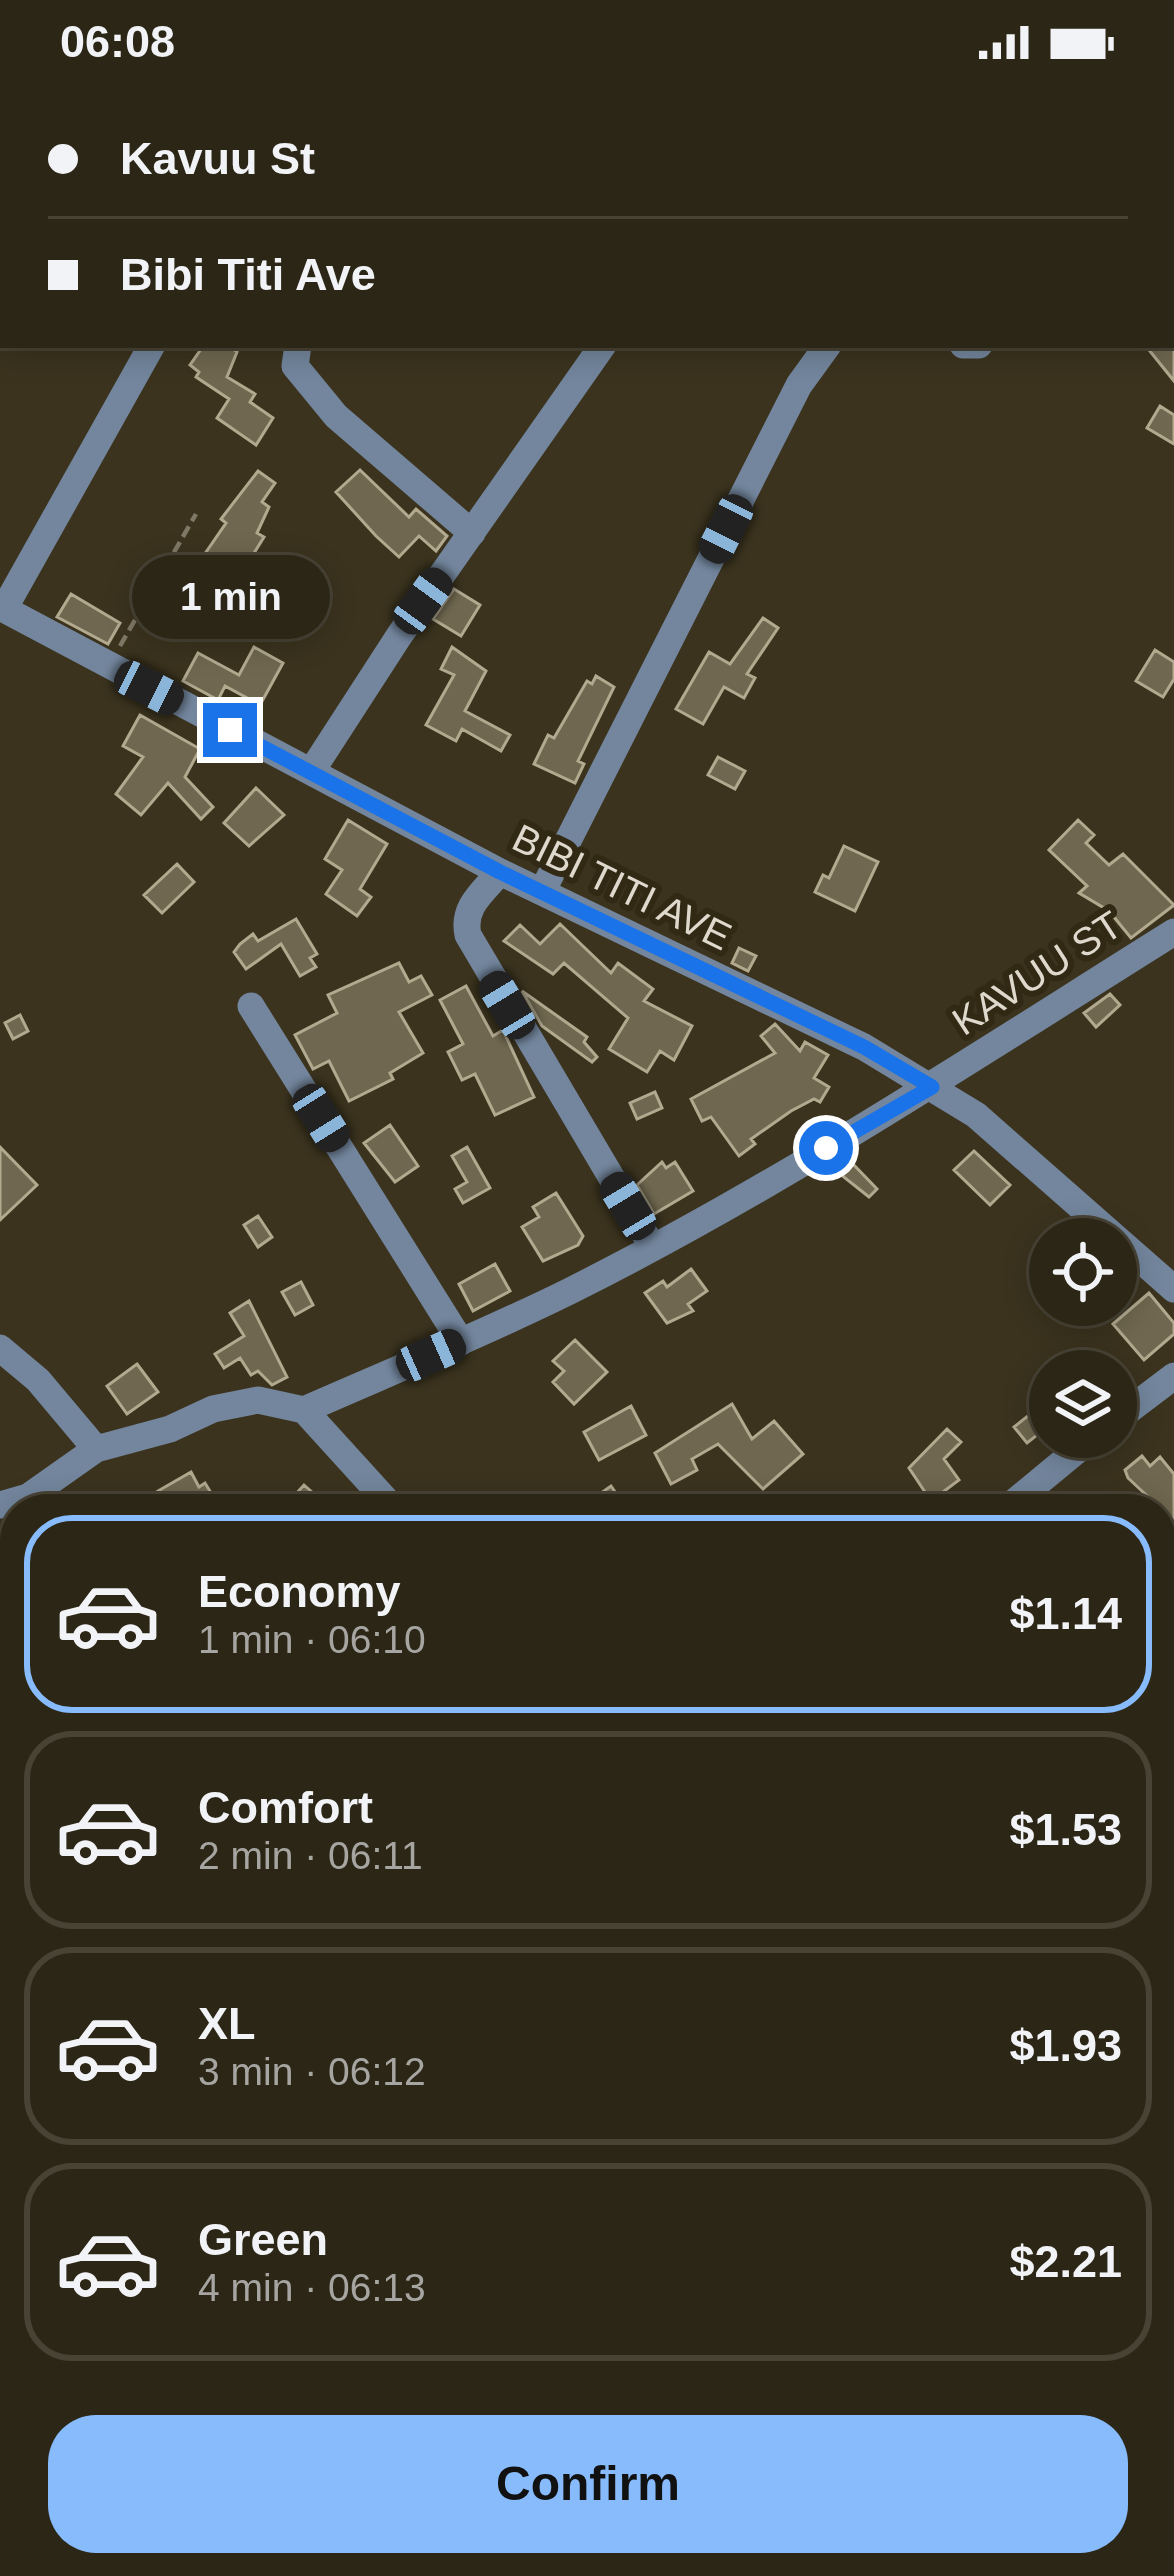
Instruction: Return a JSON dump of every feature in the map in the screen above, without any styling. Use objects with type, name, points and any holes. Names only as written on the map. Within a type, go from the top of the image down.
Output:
[{"type":"street","points":[[2,608],[150,348]]},
{"type":"street","points":[[298,348],[295,365],[336,416],[472,532]]},
{"type":"street","points":[[311,772],[601,348]]},
{"type":"street","points":[[542,892],[800,385],[826,348]]},
{"type":"street","name":"BIBI TITI AVE","points":[[2,608],[500,872],[864,1047],[976,1115],[1174,1289]]},
{"type":"street","points":[[500,872],[470,906],[464,919],[468,935],[652,1246]]},
{"type":"street","name":"KAVUU ST","points":[[304,1410],[461,1342],[652,1246],[932,1087],[1174,932]]},
{"type":"street","points":[[251,1006],[461,1342]]},
{"type":"street","points":[[0,1348],[38,1380],[96,1449]]},
{"type":"street","points":[[1137,1404],[1174,1376]]},
{"type":"street","points":[[37,1494],[96,1449],[170,1429],[213,1409],[258,1400],[304,1410],[380,1494]]},
{"type":"street","points":[[1024,1494],[1068,1458]]},
{"type":"path","points":[[109,667],[196,514]]},
{"type":"building","points":[[202,348],[237,352],[227,377],[255,394],[250,402],[273,418],[256,445],[217,418],[229,399],[196,377],[199,372],[190,365]]},
{"type":"building","points":[[1147,348],[1174,348],[1174,381]]},
{"type":"building","points":[[1160,406],[1174,415],[1174,444],[1147,428]]},
{"type":"building","points":[[360,470],[409,517],[416,509],[447,536],[436,551],[419,536],[399,557],[376,536],[336,492]]},
{"type":"building","points":[[258,471],[275,483],[262,502],[269,507],[257,533],[264,537],[225,600],[198,584],[200,579],[191,574],[226,523],[221,519]]},
{"type":"building","points":[[454,589],[480,605],[461,636],[433,619]]},
{"type":"building","points":[[71,594],[120,623],[108,644],[57,617]]},
{"type":"building","points":[[763,618],[778,628],[747,674],[755,678],[744,698],[724,687],[703,724],[676,709],[709,652],[730,664]]},
{"type":"building","points":[[254,647],[283,663],[260,705],[225,686],[218,700],[183,681],[198,653],[239,675]]},
{"type":"building","points":[[452,647],[486,671],[465,711],[510,735],[501,751],[462,729],[456,741],[426,725],[454,675],[441,669]]},
{"type":"building","points":[[1155,650],[1174,662],[1174,679],[1163,697],[1136,681]]},
{"type":"building","points":[[596,676],[614,687],[578,761],[584,764],[575,783],[534,764],[548,735],[554,738],[587,681],[592,684]]},
{"type":"building","points":[[140,715],[200,749],[185,777],[213,807],[201,819],[168,783],[141,815],[116,794],[143,757],[123,746]]},
{"type":"building","points":[[718,757],[745,771],[735,789],[708,775]]},
{"type":"building","points":[[256,788],[284,815],[249,846],[224,823]]},
{"type":"building","points":[[348,820],[387,844],[360,889],[371,897],[357,916],[326,894],[342,870],[325,859]]},
{"type":"building","points":[[1078,820],[1094,835],[1086,843],[1109,865],[1123,854],[1174,905],[1131,938],[1109,911],[1079,893],[1087,886],[1049,850]]},
{"type":"building","points":[[844,846],[878,862],[855,911],[815,892],[823,875],[829,878]]},
{"type":"building","points":[[177,864],[194,882],[162,913],[144,895]]},
{"type":"building","points":[[296,919],[317,954],[310,958],[316,967],[300,976],[281,944],[246,969],[234,952],[240,944],[253,934],[258,941]]},
{"type":"building","points":[[560,924],[611,973],[618,963],[653,989],[644,1001],[692,1026],[674,1060],[660,1051],[647,1072],[609,1049],[628,1018],[564,963],[553,974],[504,941],[520,925],[540,944]]},
{"type":"building","points":[[739,948],[756,956],[748,971],[732,963]]},
{"type":"building","points":[[399,963],[409,982],[421,976],[432,995],[399,1012],[423,1053],[390,1073],[393,1079],[349,1101],[329,1061],[313,1069],[295,1035],[337,1013],[328,995]]},
{"type":"building","points":[[466,986],[493,1036],[503,1030],[534,1097],[495,1115],[475,1074],[462,1080],[448,1052],[463,1044],[440,1000]]},
{"type":"building","points":[[522,991],[587,1037],[584,1042],[597,1057],[592,1062],[542,1026]]},
{"type":"building","points":[[1110,994],[1120,1005],[1096,1027],[1084,1013]]},
{"type":"building","points":[[20,1015],[28,1031],[13,1039],[5,1023]]},
{"type":"building","points":[[775,1024],[800,1051],[805,1042],[828,1055],[814,1078],[829,1087],[820,1102],[814,1099],[791,1111],[751,1139],[755,1144],[739,1156],[711,1117],[702,1121],[691,1099],[775,1053],[761,1036]]},
{"type":"building","points":[[655,1092],[662,1108],[637,1119],[630,1103]]},
{"type":"building","points":[[390,1125],[418,1166],[395,1182],[364,1143]]},
{"type":"building","points":[[0,1147],[37,1185],[0,1220]]},
{"type":"building","points":[[467,1147],[490,1188],[463,1203],[455,1189],[467,1182],[452,1156]]},
{"type":"building","points":[[974,1151],[1010,1185],[990,1205],[954,1170]]},
{"type":"building","points":[[662,1162],[666,1168],[675,1162],[693,1191],[654,1214],[637,1185]]},
{"type":"building","points":[[852,1163],[877,1189],[869,1197],[840,1174]]},
{"type":"building","points":[[556,1193],[583,1236],[578,1245],[543,1261],[522,1227],[539,1217],[533,1207]]},
{"type":"building","points":[[258,1216],[272,1237],[258,1247],[244,1225]]},
{"type":"building","points":[[495,1264],[510,1291],[473,1311],[459,1284]]},
{"type":"building","points":[[691,1269],[707,1291],[688,1304],[693,1311],[667,1323],[645,1293],[663,1281],[667,1287]]},
{"type":"building","points":[[301,1282],[313,1305],[295,1315],[282,1292]]},
{"type":"building","points":[[1149,1293],[1174,1323],[1174,1334],[1144,1360],[1115,1326],[1137,1326],[1137,1303]]},
{"type":"building","points":[[249,1301],[287,1377],[272,1385],[258,1371],[251,1375],[240,1358],[224,1368],[215,1354],[244,1336],[230,1313]]},
{"type":"building","points":[[575,1340],[607,1372],[574,1404],[553,1382],[564,1371],[553,1361]]},
{"type":"building","points":[[137,1364],[158,1392],[127,1414],[107,1386]]},
{"type":"building","points":[[732,1404],[752,1439],[774,1421],[803,1454],[763,1489],[718,1444],[692,1459],[697,1470],[671,1484],[655,1453]]},
{"type":"building","points":[[631,1406],[646,1435],[599,1460],[584,1432]]},
{"type":"building","points":[[1029,1415],[1029,1441],[1027,1443],[1014,1427]]},
{"type":"building","points":[[947,1429],[961,1442],[944,1459],[959,1480],[940,1494],[926,1494],[909,1468]]},
{"type":"building","points":[[1142,1456],[1150,1466],[1160,1457],[1174,1474],[1174,1494],[1145,1494],[1125,1470]]},
{"type":"building","points":[[191,1472],[199,1487],[205,1483],[212,1494],[160,1494]]},
{"type":"route","points":[[230,730],[500,872],[864,1047],[932,1087],[826,1148]]}]
